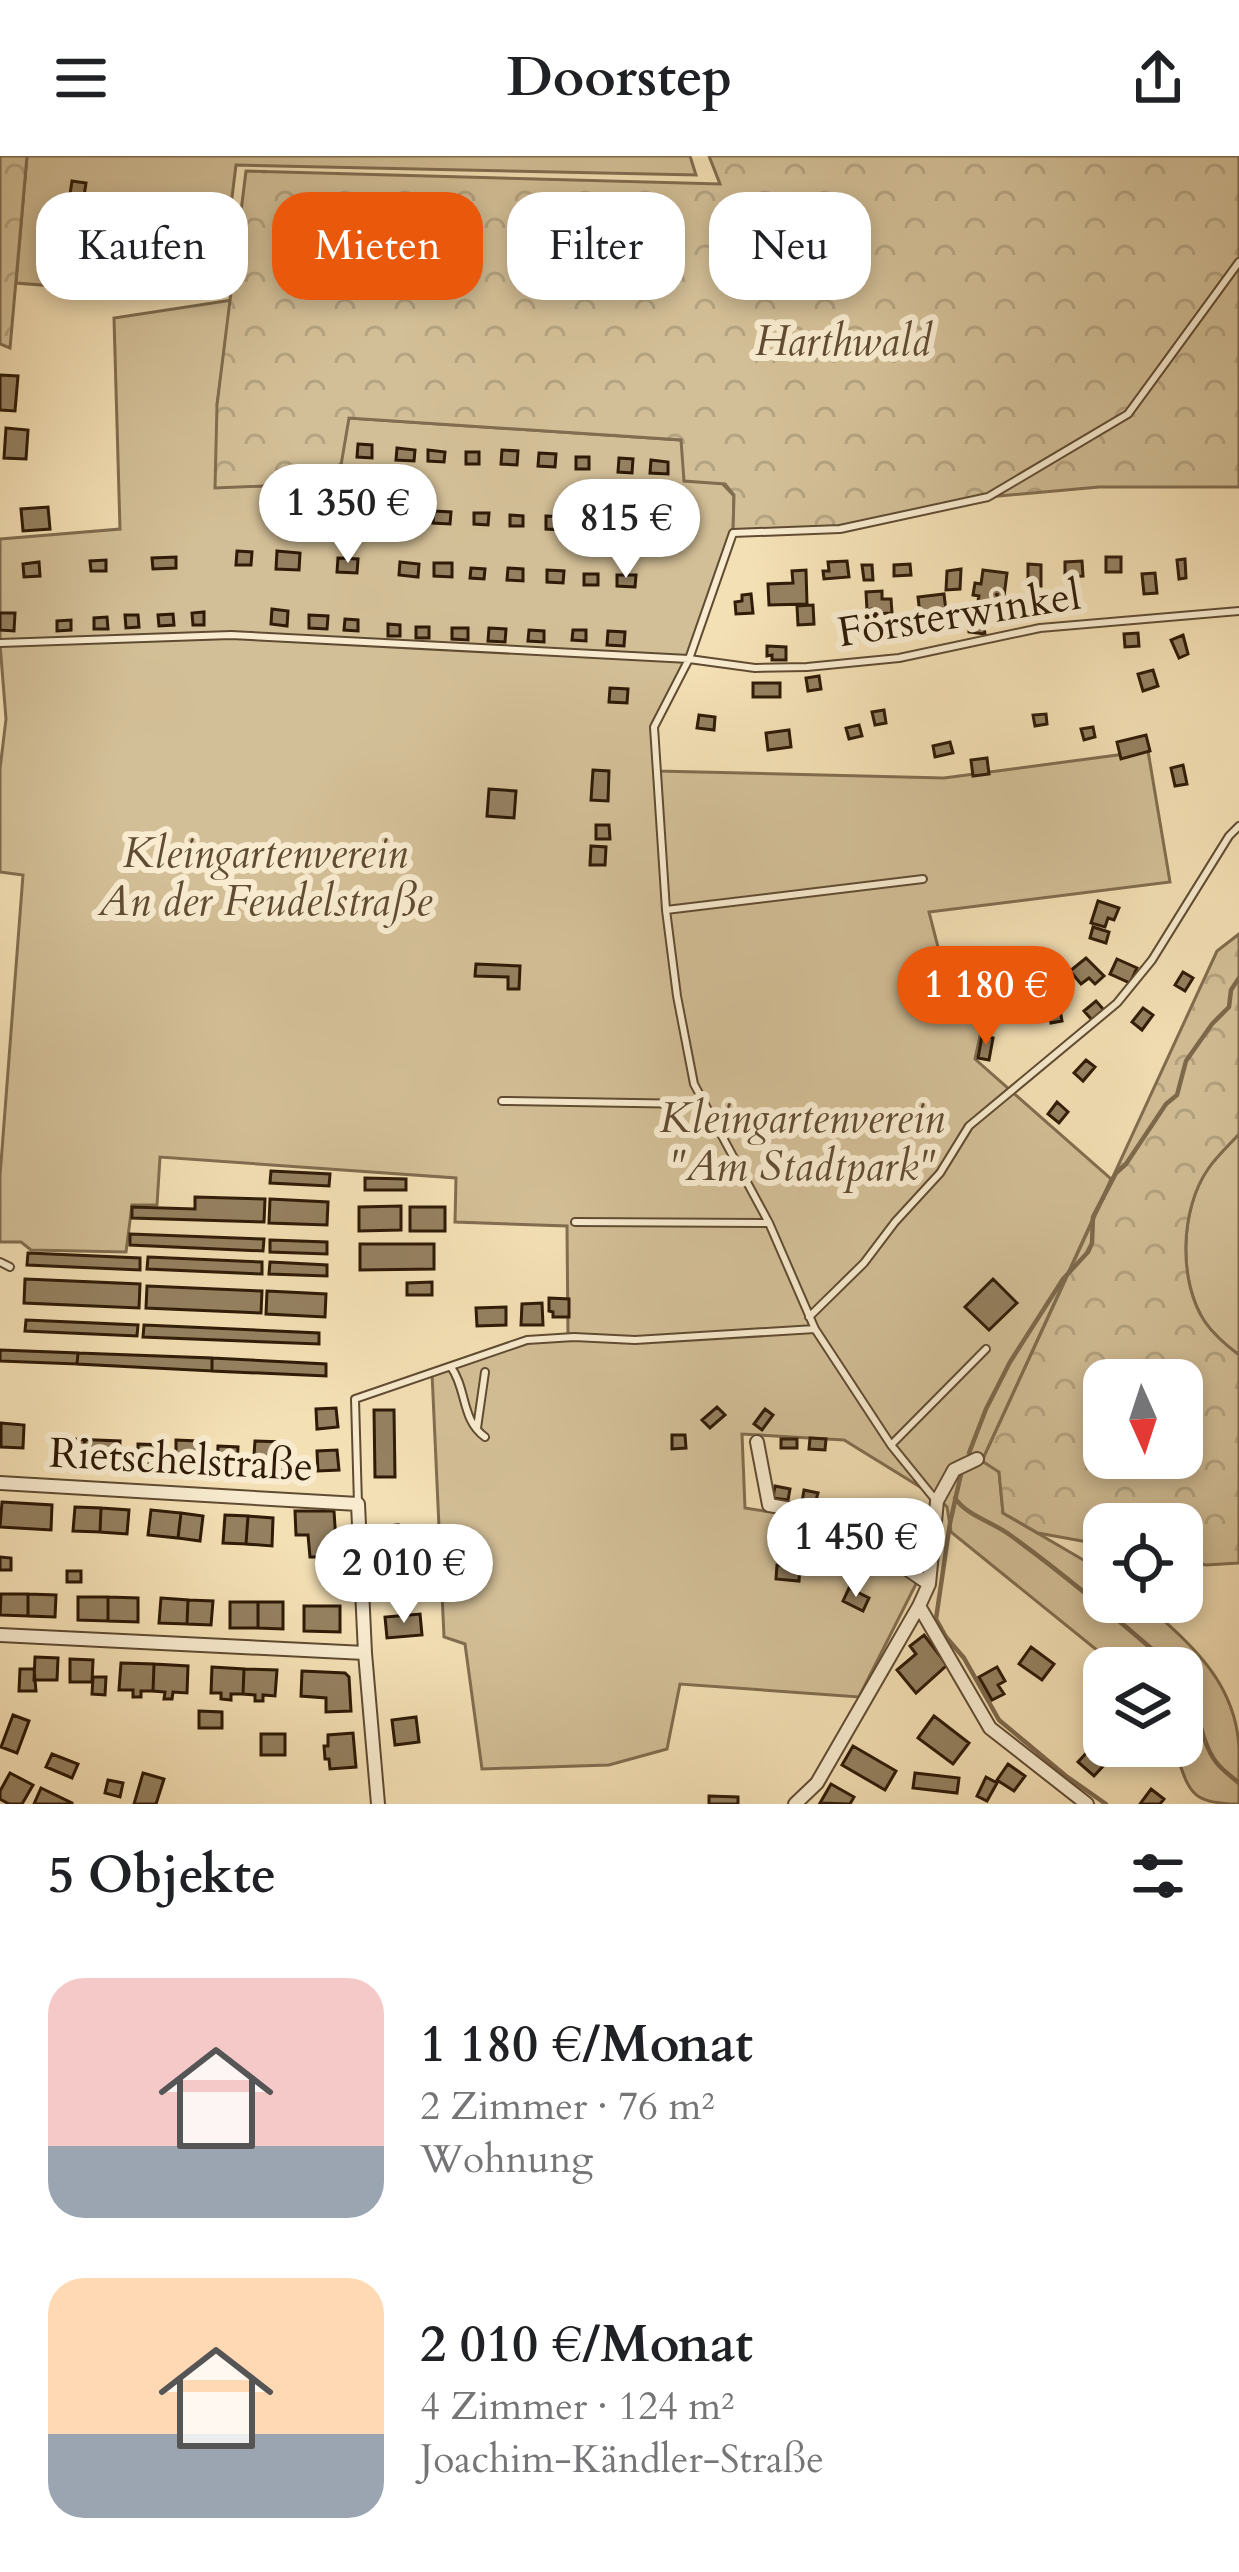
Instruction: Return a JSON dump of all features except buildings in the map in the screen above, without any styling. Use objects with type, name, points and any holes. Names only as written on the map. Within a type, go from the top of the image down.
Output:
[{"type":"street","points":[[757,1442],[769,1505],[830,1516],[929,1584]]},
{"type":"street","points":[[795,1804],[817,1783],[920,1606],[929,1584],[937,1501],[954,1470],[977,1459]]},
{"type":"street","name":"Rietschelstraße","points":[[0,1483],[358,1504]]},
{"type":"street","points":[[358,1504],[378,1804]]},
{"type":"street","points":[[920,1606],[990,1728],[1087,1804]]},
{"type":"street","points":[[0,1636],[365,1653]]},
{"type":"lane","points":[[937,1501],[891,1445],[815,1329],[769,1223],[694,1084],[666,910],[654,727],[689,659],[733,533],[840,529],[988,497],[1128,414],[1239,262]]},
{"type":"lane","name":"Försterwinkel","points":[[0,643],[231,635],[689,659],[755,668],[807,667],[899,658],[1040,628],[1239,611]]},
{"type":"lane","points":[[808,1316],[864,1263],[940,1173],[969,1126],[1117,1003],[1152,960],[1239,826]]},
{"type":"lane","points":[[666,910],[923,879]]},
{"type":"lane","points":[[502,1101],[703,1102]]},
{"type":"lane","points":[[575,1222],[769,1223]]},
{"type":"lane","points":[[0,1262],[10,1267]]},
{"type":"lane","points":[[358,1504],[355,1399],[526,1340],[635,1340],[815,1329]]},
{"type":"lane","points":[[891,1445],[986,1349]]},
{"type":"lane","points":[[450,1366],[459,1379],[471,1424],[481,1434],[485,1372]]},
{"type":"green space","points":[[0,156],[27,156],[10,348],[0,344]]},
{"type":"green space","points":[[27,156],[690,156],[696,175],[236,165],[233,192],[36,192],[36,285],[16,283]]},
{"type":"green space","name":"Harthwald","points":[[709,156],[1239,156],[1239,487],[1099,487],[988,497],[840,529],[733,533],[734,495],[725,484],[684,481],[681,440],[349,418],[338,483],[215,488],[217,405],[230,300],[248,300],[246,171],[720,184]]},
{"type":"green space","points":[[232,300],[217,405],[681,440],[734,496],[733,533],[689,659],[654,727],[657,771],[944,778],[1148,751],[1170,882],[929,912],[946,978],[995,968],[975,1059],[1111,1179],[982,1461],[999,1471],[1003,1513],[1083,1560],[1083,1623],[1166,1623],[1190,1647],[1093,1647],[951,1532],[947,1507],[938,1498],[844,1440],[742,1434],[745,1508],[829,1521],[918,1580],[859,1697],[680,1684],[667,1749],[609,1765],[482,1769],[465,1644],[444,1637],[432,1373],[527,1340],[568,1337],[567,1226],[455,1222],[456,1178],[160,1157],[157,1205],[132,1205],[126,1252],[31,1250],[21,1242],[0,1242],[0,1176],[23,875],[0,872],[0,769],[6,719],[0,539],[120,529],[114,318]]},
{"type":"green space","points":[[1239,934],[1239,1134],[1199,1185],[1186,1246],[1196,1306],[1212,1331],[1239,1355],[1239,1563],[1203,1564],[1203,1503],[1083,1503],[1083,1541],[1038,1533],[1003,1513],[999,1472],[982,1461],[1217,951]]},
{"type":"green space","points":[[1239,1134],[1239,1355],[1212,1331],[1196,1306],[1186,1246],[1199,1185]]},
{"type":"green space","points":[[1203,1661],[1219,1682],[1236,1723],[1239,1804],[1200,1797],[1180,1767],[1203,1767]]},
{"type":"waterway","points":[[969,1453],[1010,1362],[1063,1279],[1088,1252],[1093,1217],[1116,1173],[1177,1095],[1186,1061],[1229,1007],[1231,990],[1239,978]]},
{"type":"waterway","points":[[961,1474],[936,1619],[999,1720],[1106,1804]]},
{"type":"waterway","points":[[955,1498],[1052,1567],[1149,1647]]},
{"type":"waterway","points":[[1203,1734],[1218,1765],[1239,1783]]},
{"type":"park label","name":"Kleingartenverein An der Feudelstraße","points":[[265,878]]},
{"type":"park label","name":"Kleingartenverein \"Am Stadtpark\"","points":[[802,1142]]}]
